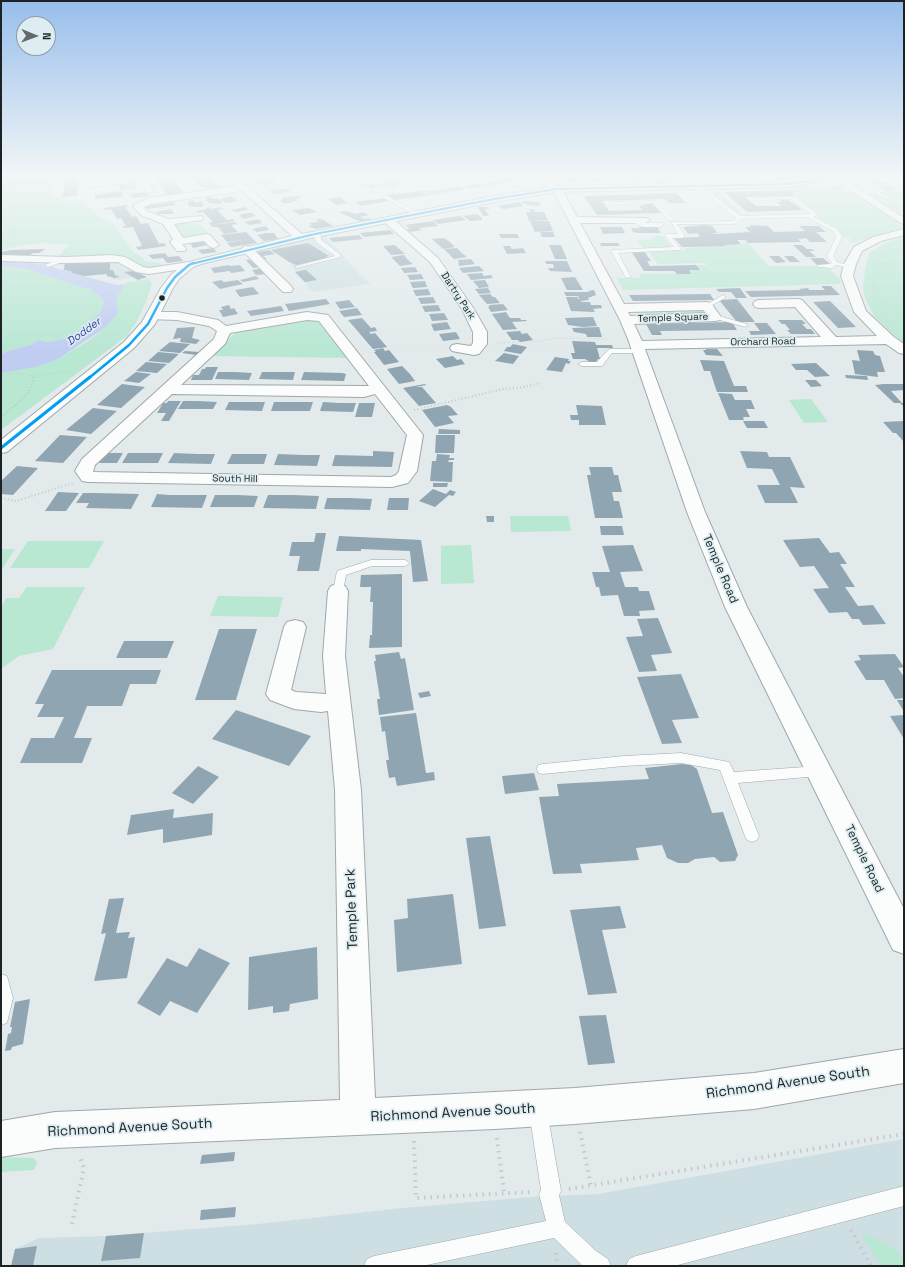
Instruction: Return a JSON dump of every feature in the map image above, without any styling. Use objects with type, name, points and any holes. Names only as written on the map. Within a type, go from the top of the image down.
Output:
[{"type":"street","points":[[175,235],[181,246],[191,235]]},
{"type":"street","points":[[208,235],[214,245]]},
{"type":"street","points":[[1,258],[63,260],[112,258],[121,259],[140,270],[149,271],[189,265],[208,258],[309,235]]},
{"type":"street","name":"Dartry Park","points":[[405,235],[434,260],[468,309],[480,332],[480,344]]},
{"type":"street","name":"Temple Road","points":[[582,235],[626,320],[637,345],[696,512],[736,607],[904,940]]},
{"type":"street","points":[[892,235],[877,239],[858,248],[849,266],[847,276],[860,312],[889,340],[904,350]]},
{"type":"street","points":[[247,249],[287,289]]},
{"type":"street","points":[[1,448],[96,372],[140,334],[148,324],[167,288],[175,277],[189,265]]},
{"type":"street","points":[[149,271],[167,288]]},
{"type":"street","points":[[759,304],[798,303],[832,341]]},
{"type":"street","name":"Temple Square","points":[[619,308],[707,306],[715,317]]},
{"type":"street","points":[[88,477],[84,471],[88,463],[220,341],[224,330],[213,323],[199,320],[177,316],[152,316]]},
{"type":"street","name":"South Hill","points":[[88,477],[392,482],[402,479],[408,471],[415,435],[323,318],[307,316],[224,330]]},
{"type":"street","name":"Temple Square","points":[[626,320],[715,317]]},
{"type":"street","name":"Orchard Road","points":[[637,345],[889,340]]},
{"type":"street","points":[[457,348],[474,351],[480,344]]},
{"type":"street","points":[[168,389],[364,392],[379,389]]},
{"type":"street","name":"Temple Park","points":[[338,591],[334,656],[348,790],[358,1117]]},
{"type":"street","points":[[295,627],[278,694],[300,701],[321,703],[338,701]]},
{"type":"street","name":"Richmond Avenue South","points":[[1,1139],[55,1130],[538,1109],[754,1091],[904,1066]]},
{"type":"lane","points":[[298,267],[338,257],[338,255],[318,241],[318,237],[316,235]]},
{"type":"lane","points":[[628,277],[614,251],[678,249],[668,236],[681,235]]},
{"type":"lane","points":[[835,263],[830,256],[840,237],[839,235]]},
{"type":"lane","points":[[48,265],[63,260]]},
{"type":"lane","points":[[817,264],[832,266],[835,263],[849,266]]},
{"type":"lane","points":[[707,306],[723,297]]},
{"type":"lane","points":[[715,317],[745,326]]},
{"type":"lane","points":[[582,364],[599,364],[610,351],[637,345]]},
{"type":"lane","points":[[338,591],[341,573],[371,563],[405,563]]},
{"type":"lane","points":[[543,769],[624,761],[681,758],[724,766],[752,836]]},
{"type":"lane","points":[[730,778],[819,770]]},
{"type":"lane","points":[[1,982],[5,998],[1,1017]]},
{"type":"lane","points":[[538,1109],[551,1191],[549,1194],[557,1228],[589,1258],[601,1266]]},
{"type":"lane","points":[[636,1266],[904,1196]]},
{"type":"lane","points":[[374,1266],[415,1259],[557,1228]]},
{"type":"path","points":[[1,244],[14,235]]},
{"type":"path","points":[[786,245],[792,252],[804,256],[817,264]]},
{"type":"path","points":[[889,247],[875,263],[872,287],[877,300],[889,318]]},
{"type":"path","points":[[812,251],[818,257]]},
{"type":"path","points":[[875,263],[904,266]]},
{"type":"path","points":[[480,344],[538,341],[558,338],[637,345]]},
{"type":"path","points":[[1,374],[17,373],[34,376],[65,371],[96,372]]},
{"type":"path","points":[[1,417],[26,396],[31,387],[34,376]]},
{"type":"path","points":[[398,413],[447,403],[503,388],[519,388],[541,383]]},
{"type":"path","points":[[1,498],[16,501],[88,477]]},
{"type":"path","points":[[575,1106],[591,1186]]},
{"type":"path","points":[[71,1130],[84,1168],[72,1224]]},
{"type":"path","points":[[421,1140],[414,1140],[416,1198],[504,1192],[551,1191],[591,1186],[904,1134]]},
{"type":"path","points":[[489,1136],[497,1135],[504,1192]]},
{"type":"path","points":[[841,1213],[871,1266]]},
{"type":"shaded area","points":[[325,235],[360,275],[371,284],[313,292],[295,272],[291,263],[267,248]]},
{"type":"shaded area","points":[[115,259],[143,275],[121,280],[110,280],[114,278],[107,276],[107,274],[84,276],[63,270],[63,266],[39,263],[43,260]]},
{"type":"shaded area","points":[[904,1139],[904,1266],[11,1266],[15,1249],[39,1238],[106,1236],[258,1224],[402,1208],[531,1197],[598,1194]]},
{"type":"green space","points":[[1,235],[121,235],[133,252],[141,256],[145,261],[160,263],[162,266],[143,268],[122,259],[57,258],[69,244],[43,243],[18,246],[1,251]]},
{"type":"green space","points":[[181,235],[207,235],[206,236],[184,239]]},
{"type":"green space","points":[[842,235],[876,235],[855,243],[848,241],[851,238],[843,237]]},
{"type":"green space","points":[[652,236],[663,236],[672,248],[643,248],[637,240],[654,239]]},
{"type":"green space","points":[[904,236],[904,344],[874,316],[865,298],[863,288],[865,269],[869,253],[885,243]]},
{"type":"green space","points":[[748,243],[769,266],[827,267],[840,279],[841,284],[623,290],[617,278],[641,278],[639,274],[691,274],[689,270],[700,270],[696,265],[707,265],[705,263],[658,264],[648,251],[685,250],[684,248],[692,248],[691,246],[725,246],[724,245]]},
{"type":"green space","points":[[1,267],[24,268],[84,288],[92,288],[91,290],[104,301],[100,313],[88,325],[64,339],[47,342],[38,340],[31,345],[8,351],[1,355]]},
{"type":"green space","points":[[149,279],[152,283],[146,302],[136,323],[127,336],[1,430],[1,373],[58,359],[88,341],[105,328],[116,300],[125,284],[128,282]]},
{"type":"green space","points":[[699,308],[705,315],[639,317],[635,309]]},
{"type":"green space","points":[[316,319],[321,322],[350,358],[212,356],[236,332],[272,324]]},
{"type":"green space","points":[[811,399],[828,422],[804,423],[789,400]]},
{"type":"green space","points":[[510,516],[568,516],[571,531],[511,532]]},
{"type":"green space","points":[[28,541],[104,541],[89,568],[10,568]]},
{"type":"green space","points":[[471,545],[474,583],[441,584],[441,546]]},
{"type":"green space","points":[[1,549],[15,549],[1,571]]},
{"type":"green space","points":[[27,587],[85,587],[53,649],[19,656],[1,669],[1,607],[6,598],[19,598]]},
{"type":"green space","points":[[218,596],[283,597],[278,617],[210,616]]},
{"type":"green space","points":[[1,1157],[33,1158],[37,1162],[34,1170],[1,1172]]},
{"type":"green space","points":[[861,1233],[886,1243],[904,1258],[904,1266],[881,1266]]},
{"type":"water","name":"Dodder","points":[[1,261],[43,264],[117,285],[125,284],[116,300],[118,313],[105,328],[58,359],[35,367],[1,373],[1,355],[8,351],[31,345],[38,340],[47,342],[64,339],[77,332],[100,313],[104,301],[90,290],[92,288],[84,288],[24,268],[1,267]]},
{"type":"building","points":[[137,235],[154,235],[159,244],[164,243],[166,246],[138,250],[136,247],[142,246]]},
{"type":"building","points":[[221,235],[249,235],[257,243],[231,247],[227,243],[242,240],[227,242]]},
{"type":"building","points":[[257,235],[275,235],[278,239],[264,241]]},
{"type":"building","points":[[359,235],[363,239],[333,242],[329,238]]},
{"type":"building","points":[[362,235],[383,235],[364,237]]},
{"type":"building","points":[[500,235],[518,235],[519,238],[501,238]]},
{"type":"building","points":[[541,235],[554,235],[555,237],[542,237]]},
{"type":"building","points":[[699,235],[819,235],[827,242],[810,242],[806,238],[798,239],[801,242],[748,243],[745,240],[737,240],[741,244],[724,245],[726,246],[682,247],[674,238],[700,236]]},
{"type":"building","points":[[444,238],[455,247],[443,249],[432,239]]},
{"type":"building","points":[[204,241],[207,245],[193,248],[190,243]]},
{"type":"building","points":[[308,243],[329,256],[326,256],[329,258],[296,265],[271,250]]},
{"type":"building","points":[[600,243],[618,243],[620,246],[601,246]]},
{"type":"building","points":[[395,245],[405,254],[391,255],[383,246]]},
{"type":"building","points":[[549,245],[561,245],[567,259],[555,259]]},
{"type":"building","points":[[793,245],[802,245],[807,249],[812,249],[814,251],[809,251],[816,257],[806,257]]},
{"type":"building","points":[[503,246],[510,246],[512,249],[523,248],[526,253],[507,254]]},
{"type":"building","points":[[213,248],[217,252],[202,254],[198,250]]},
{"type":"building","points":[[457,248],[467,257],[454,259],[444,249]]},
{"type":"building","points":[[45,249],[39,253],[33,253],[29,256],[1,256],[1,252],[11,250]]},
{"type":"building","points":[[269,250],[275,254],[263,256],[267,259],[262,260],[254,253]]},
{"type":"building","points":[[631,251],[644,251],[651,261],[647,261],[650,266],[696,265],[700,270],[689,270],[691,274],[677,274],[674,271],[644,271]]},
{"type":"building","points":[[165,253],[168,257],[179,256],[183,261],[167,263],[163,258],[153,259],[148,255]]},
{"type":"building","points":[[404,255],[413,264],[400,266],[391,257]]},
{"type":"building","points":[[769,256],[779,256],[786,262],[776,263]]},
{"type":"building","points":[[784,256],[793,256],[800,262],[790,262]]},
{"type":"building","points":[[810,258],[823,258],[830,264],[817,265]]},
{"type":"building","points":[[110,259],[110,270],[113,270],[115,275],[120,277],[114,278],[107,276],[107,274],[84,276],[64,270],[65,261]]},
{"type":"building","points":[[254,259],[261,267],[253,268],[246,260]]},
{"type":"building","points":[[471,259],[475,264],[459,266],[458,260]]},
{"type":"building","points":[[545,261],[567,261],[572,272],[550,271],[548,268],[554,268],[553,264],[546,264]]},
{"type":"building","points":[[240,265],[245,271],[214,273],[211,268]]},
{"type":"building","points":[[479,266],[484,271],[463,273],[459,268]]},
{"type":"building","points":[[415,267],[418,272],[404,273],[401,268]]},
{"type":"building","points":[[263,268],[268,274],[256,275],[252,270]]},
{"type":"building","points":[[306,270],[317,280],[305,282],[295,272]]},
{"type":"building","points":[[135,271],[147,277],[138,280],[124,272]]},
{"type":"building","points":[[482,273],[484,276],[491,275],[493,278],[471,280],[467,274]]},
{"type":"building","points":[[421,274],[424,279],[410,280],[407,275]]},
{"type":"building","points":[[256,276],[259,279],[243,282],[240,280]]},
{"type":"building","points":[[575,277],[583,290],[567,290],[561,278]]},
{"type":"building","points":[[221,280],[224,282],[238,280],[243,284],[220,289],[212,282]]},
{"type":"building","points":[[485,280],[489,287],[479,288],[473,281]]},
{"type":"building","points":[[425,281],[427,287],[413,288],[410,282]]},
{"type":"building","points":[[821,286],[831,286],[840,295],[751,297],[745,291],[801,290],[799,289],[808,288],[809,290],[825,290]]},
{"type":"building","points":[[253,287],[259,294],[240,297],[235,290]]},
{"type":"building","points":[[488,288],[491,293],[479,294],[475,289]]},
{"type":"building","points":[[740,288],[747,298],[736,298],[731,292],[719,292],[716,289]]},
{"type":"building","points":[[428,289],[431,295],[416,296],[413,290]]},
{"type":"building","points":[[594,290],[596,295],[588,298],[589,300],[581,301],[590,302],[591,305],[601,305],[602,308],[593,309],[595,312],[571,311],[566,297],[577,297],[580,300],[578,296],[566,296],[564,292],[589,292],[588,291]]},
{"type":"building","points":[[490,294],[500,303],[487,304],[479,295]]},
{"type":"building","points":[[710,294],[714,300],[633,301],[629,295]]},
{"type":"building","points":[[433,297],[436,303],[421,304],[418,298]]},
{"type":"building","points":[[326,299],[330,304],[289,311],[285,304]]},
{"type":"building","points":[[737,299],[755,322],[737,322],[719,300]]},
{"type":"building","points":[[349,300],[355,307],[340,309],[335,302]]},
{"type":"building","points":[[830,301],[856,327],[838,328],[813,302]]},
{"type":"building","points":[[503,304],[508,310],[491,312],[488,307],[490,306],[489,305]]},
{"type":"building","points":[[229,305],[231,309],[234,308],[238,314],[223,317],[219,310],[223,310],[221,307]]},
{"type":"building","points":[[438,305],[441,311],[425,312],[422,306]]},
{"type":"building","points":[[281,306],[284,311],[251,316],[247,311]]},
{"type":"building","points":[[357,308],[362,315],[344,317],[339,311]]},
{"type":"building","points":[[506,312],[510,318],[520,318],[521,320],[527,321],[512,322],[517,329],[503,330],[492,314]]},
{"type":"building","points":[[444,313],[448,320],[432,321],[429,314]]},
{"type":"building","points":[[593,317],[597,326],[583,327],[568,325],[565,318]]},
{"type":"building","points":[[362,318],[371,328],[375,327],[377,331],[369,332],[371,334],[375,333],[387,347],[373,349],[348,320]]},
{"type":"building","points":[[778,320],[802,320],[806,324],[802,324],[807,329],[811,329],[815,334],[791,334],[787,330],[790,330],[785,324],[782,324]]},
{"type":"building","points":[[447,322],[451,329],[434,331],[431,324]]},
{"type":"building","points":[[732,322],[737,330],[660,331],[662,335],[652,335],[646,324]]},
{"type":"building","points":[[754,323],[767,323],[776,334],[751,335],[749,331],[760,331]]},
{"type":"building","points":[[195,327],[192,338],[200,340],[196,344],[180,342],[181,338],[173,339],[177,328]]},
{"type":"building","points":[[599,327],[602,337],[587,337],[586,334],[574,332],[572,328]]},
{"type":"building","points":[[520,331],[522,334],[527,333],[533,340],[520,342],[518,340],[512,340],[506,332]]},
{"type":"building","points":[[456,332],[460,339],[443,341],[439,334]]},
{"type":"building","points":[[572,341],[595,342],[596,345],[612,345],[613,348],[597,348],[600,359],[596,362],[590,362],[585,359],[573,359],[571,353],[575,353]]},
{"type":"building","points":[[170,342],[190,344],[180,353],[159,351]]},
{"type":"building","points":[[513,344],[527,347],[521,354],[504,351],[507,347],[510,347]]},
{"type":"building","points":[[383,348],[385,351],[389,350],[399,362],[384,365],[374,352],[376,352],[374,350]]},
{"type":"building","points":[[717,349],[723,356],[706,355],[703,350]]},
{"type":"building","points":[[857,350],[873,351],[875,355],[880,356],[885,372],[877,372],[878,377],[855,374],[852,360],[860,361]]},
{"type":"building","points":[[185,351],[199,352],[196,355],[182,353]]},
{"type":"building","points":[[158,352],[179,354],[169,363],[148,361]]},
{"type":"building","points":[[504,353],[519,356],[513,364],[495,361]]},
{"type":"building","points":[[453,356],[457,360],[461,359],[465,364],[445,368],[436,359]]},
{"type":"building","points":[[555,357],[569,359],[568,361],[571,361],[569,364],[566,363],[562,372],[546,370]]},
{"type":"building","points":[[700,360],[724,361],[734,386],[746,386],[748,392],[717,392],[710,371],[704,371]]},
{"type":"building","points":[[146,362],[167,364],[157,373],[136,371]]},
{"type":"building","points":[[816,363],[830,376],[815,377],[807,370],[796,370],[791,364]]},
{"type":"building","points":[[402,366],[415,381],[399,384],[387,369]]},
{"type":"building","points":[[206,367],[218,367],[212,380],[191,380],[193,375],[199,375],[202,369],[205,369]]},
{"type":"building","points":[[136,372],[151,374],[139,383],[124,381]]},
{"type":"building","points":[[218,372],[252,373],[249,380],[215,379]]},
{"type":"building","points":[[262,372],[295,372],[293,380],[259,379]]},
{"type":"building","points":[[304,372],[346,374],[344,381],[301,380]]},
{"type":"building","points":[[845,375],[867,376],[868,380],[846,378]]},
{"type":"building","points":[[805,380],[816,380],[822,386],[811,387]]},
{"type":"building","points":[[122,384],[145,387],[121,408],[97,405]]},
{"type":"building","points":[[904,384],[904,390],[891,391],[902,403],[904,403],[904,407],[900,403],[894,403],[875,385]]},
{"type":"building","points":[[426,385],[416,387],[422,387],[436,403],[419,406],[403,388]]},
{"type":"building","points":[[718,393],[732,394],[735,400],[751,400],[755,409],[746,409],[750,417],[743,417],[744,420],[729,420]]},
{"type":"building","points":[[168,401],[181,401],[169,421],[161,421],[166,413],[157,413],[163,403],[167,403]]},
{"type":"building","points":[[183,401],[217,402],[213,409],[178,409]]},
{"type":"building","points":[[229,402],[265,402],[262,411],[225,410]]},
{"type":"building","points":[[274,402],[313,402],[310,411],[271,411]]},
{"type":"building","points":[[323,402],[356,403],[353,412],[320,411]]},
{"type":"building","points":[[359,403],[375,403],[372,417],[355,417]]},
{"type":"building","points":[[447,405],[451,407],[458,415],[448,416],[454,423],[435,427],[422,410]]},
{"type":"building","points":[[576,405],[602,406],[606,425],[579,425],[579,420],[571,420],[570,415],[578,415]]},
{"type":"building","points":[[93,408],[117,411],[91,434],[66,430]]},
{"type":"building","points":[[743,421],[764,421],[768,428],[747,428]]},
{"type":"building","points":[[904,421],[904,442],[883,422]]},
{"type":"building","points":[[439,429],[460,430],[460,434],[438,434]]},
{"type":"building","points":[[60,435],[87,437],[63,463],[35,461]]},
{"type":"building","points":[[436,435],[455,435],[454,453],[435,453]]},
{"type":"building","points":[[373,451],[394,452],[392,467],[332,466],[335,455],[373,456]]},
{"type":"building","points":[[740,451],[767,452],[769,457],[790,457],[805,488],[790,487],[798,503],[765,503],[757,485],[780,485],[772,469],[747,468]]},
{"type":"building","points":[[106,453],[123,453],[117,463],[99,463]]},
{"type":"building","points":[[128,453],[163,453],[158,463],[122,463]]},
{"type":"building","points":[[174,453],[215,454],[211,464],[168,463]]},
{"type":"building","points":[[232,454],[267,454],[264,464],[227,464]]},
{"type":"building","points":[[278,454],[320,455],[317,466],[274,465]]},
{"type":"building","points":[[437,454],[450,455],[449,458],[454,458],[454,460],[449,460],[448,462],[453,462],[452,482],[430,481],[432,461],[436,461]]},
{"type":"building","points":[[17,466],[38,468],[13,495],[1,494],[1,481]]},
{"type":"building","points":[[589,467],[612,467],[614,475],[618,475],[622,492],[612,492],[614,501],[619,501],[623,518],[595,518],[587,475],[591,475]]},
{"type":"building","points":[[433,483],[448,483],[447,487],[433,487]]},
{"type":"building","points":[[433,489],[446,494],[450,490],[456,492],[453,496],[449,495],[435,507],[419,501]]},
{"type":"building","points":[[58,492],[79,493],[66,511],[45,511]]},
{"type":"building","points":[[83,493],[139,494],[131,509],[86,508],[89,503],[76,503]]},
{"type":"building","points":[[157,494],[207,495],[202,508],[151,507]]},
{"type":"building","points":[[215,495],[258,496],[254,507],[210,507]]},
{"type":"building","points":[[268,495],[319,496],[316,509],[263,508]]},
{"type":"building","points":[[327,498],[372,499],[370,510],[324,509]]},
{"type":"building","points":[[389,498],[409,498],[408,510],[387,510]]},
{"type":"building","points":[[486,516],[494,516],[494,522],[487,522]]},
{"type":"building","points":[[600,526],[622,526],[624,535],[601,535]]},
{"type":"building","points":[[316,533],[326,533],[319,571],[297,571],[300,556],[289,556],[292,542],[314,542]]},
{"type":"building","points":[[339,536],[421,540],[428,581],[413,582],[410,551],[361,549],[361,551],[336,551]]},
{"type":"building","points":[[819,538],[830,553],[839,552],[847,564],[840,564],[855,587],[845,587],[858,606],[873,605],[886,624],[863,625],[859,619],[852,619],[847,612],[829,613],[813,589],[829,588],[814,566],[800,567],[783,540]]},
{"type":"building","points":[[633,545],[643,571],[620,572],[625,587],[638,587],[639,591],[649,591],[655,610],[639,611],[640,616],[624,616],[618,595],[601,596],[599,587],[596,587],[592,572],[610,572],[602,546]]},
{"type":"building","points":[[402,574],[402,647],[369,648],[370,635],[372,635],[373,602],[370,602],[371,587],[360,587],[361,575]]},
{"type":"building","points":[[658,618],[672,653],[651,655],[657,671],[639,672],[626,637],[643,636],[637,619]]},
{"type":"building","points":[[219,629],[257,629],[236,700],[195,700]]},
{"type":"building","points":[[124,641],[174,641],[167,658],[116,658]]},
{"type":"building","points":[[399,652],[401,659],[405,658],[414,710],[379,715],[377,699],[380,699],[374,661],[376,661],[375,655]]},
{"type":"building","points":[[895,654],[904,667],[898,668],[904,677],[904,698],[895,699],[884,680],[866,680],[854,661],[861,660],[858,655]]},
{"type":"building","points":[[52,670],[161,670],[156,684],[130,684],[122,706],[87,706],[74,738],[92,738],[82,763],[20,763],[31,738],[54,738],[64,717],[37,717],[44,704],[35,704]]},
{"type":"building","points":[[681,674],[699,718],[672,720],[682,743],[662,744],[637,677]]},
{"type":"building","points":[[429,691],[431,696],[420,698],[418,693]]},
{"type":"building","points":[[897,700],[904,700],[904,712]]},
{"type":"building","points":[[236,710],[311,736],[289,766],[212,739]]},
{"type":"building","points":[[416,713],[426,773],[434,772],[435,780],[397,786],[395,777],[389,778],[386,760],[389,760],[385,731],[382,732],[380,717]]},
{"type":"building","points":[[904,715],[904,739],[890,716]]},
{"type":"building","points":[[682,764],[691,765],[697,769],[712,813],[723,812],[738,855],[735,861],[720,862],[714,857],[695,859],[688,863],[678,863],[667,858],[662,845],[636,848],[639,860],[580,864],[582,873],[553,874],[539,797],[559,796],[557,784],[649,779],[645,768]]},
{"type":"building","points":[[198,766],[219,777],[193,804],[172,793]]},
{"type":"building","points":[[534,773],[539,790],[505,794],[502,776]]},
{"type":"building","points":[[174,809],[173,818],[213,813],[212,835],[163,843],[163,829],[127,835],[131,815]]},
{"type":"building","points":[[490,836],[506,926],[479,929],[466,838]]},
{"type":"building","points":[[453,894],[462,964],[397,972],[394,920],[408,918],[407,899]]},
{"type":"building","points":[[124,898],[116,933],[130,932],[128,938],[135,937],[127,978],[94,981],[106,933],[101,934],[109,899]]},
{"type":"building","points":[[620,906],[626,928],[602,930],[617,993],[588,995],[570,910]]},
{"type":"building","points":[[317,947],[318,999],[290,1004],[289,1011],[273,1013],[273,1006],[248,1010],[249,957]]},
{"type":"building","points":[[199,948],[230,963],[197,1013],[170,1001],[160,1016],[137,1003],[167,958],[187,967]]},
{"type":"building","points":[[30,999],[23,1044],[12,1047],[11,1050],[5,1051],[8,1034],[11,1033],[12,1027],[10,1027],[15,1002]]},
{"type":"building","points":[[606,1015],[615,1063],[588,1065],[579,1016]]},
{"type":"building","points":[[235,1152],[234,1161],[200,1164],[202,1155]]},
{"type":"building","points":[[236,1207],[235,1217],[200,1220],[201,1210]]},
{"type":"building","points":[[144,1233],[140,1258],[101,1261],[106,1236]]},
{"type":"building","points":[[37,1246],[33,1266],[11,1266],[15,1249]]},
{"type":"transit line","points":[[1,448],[129,345],[148,324],[167,288],[175,277],[189,265],[310,235]]}]
